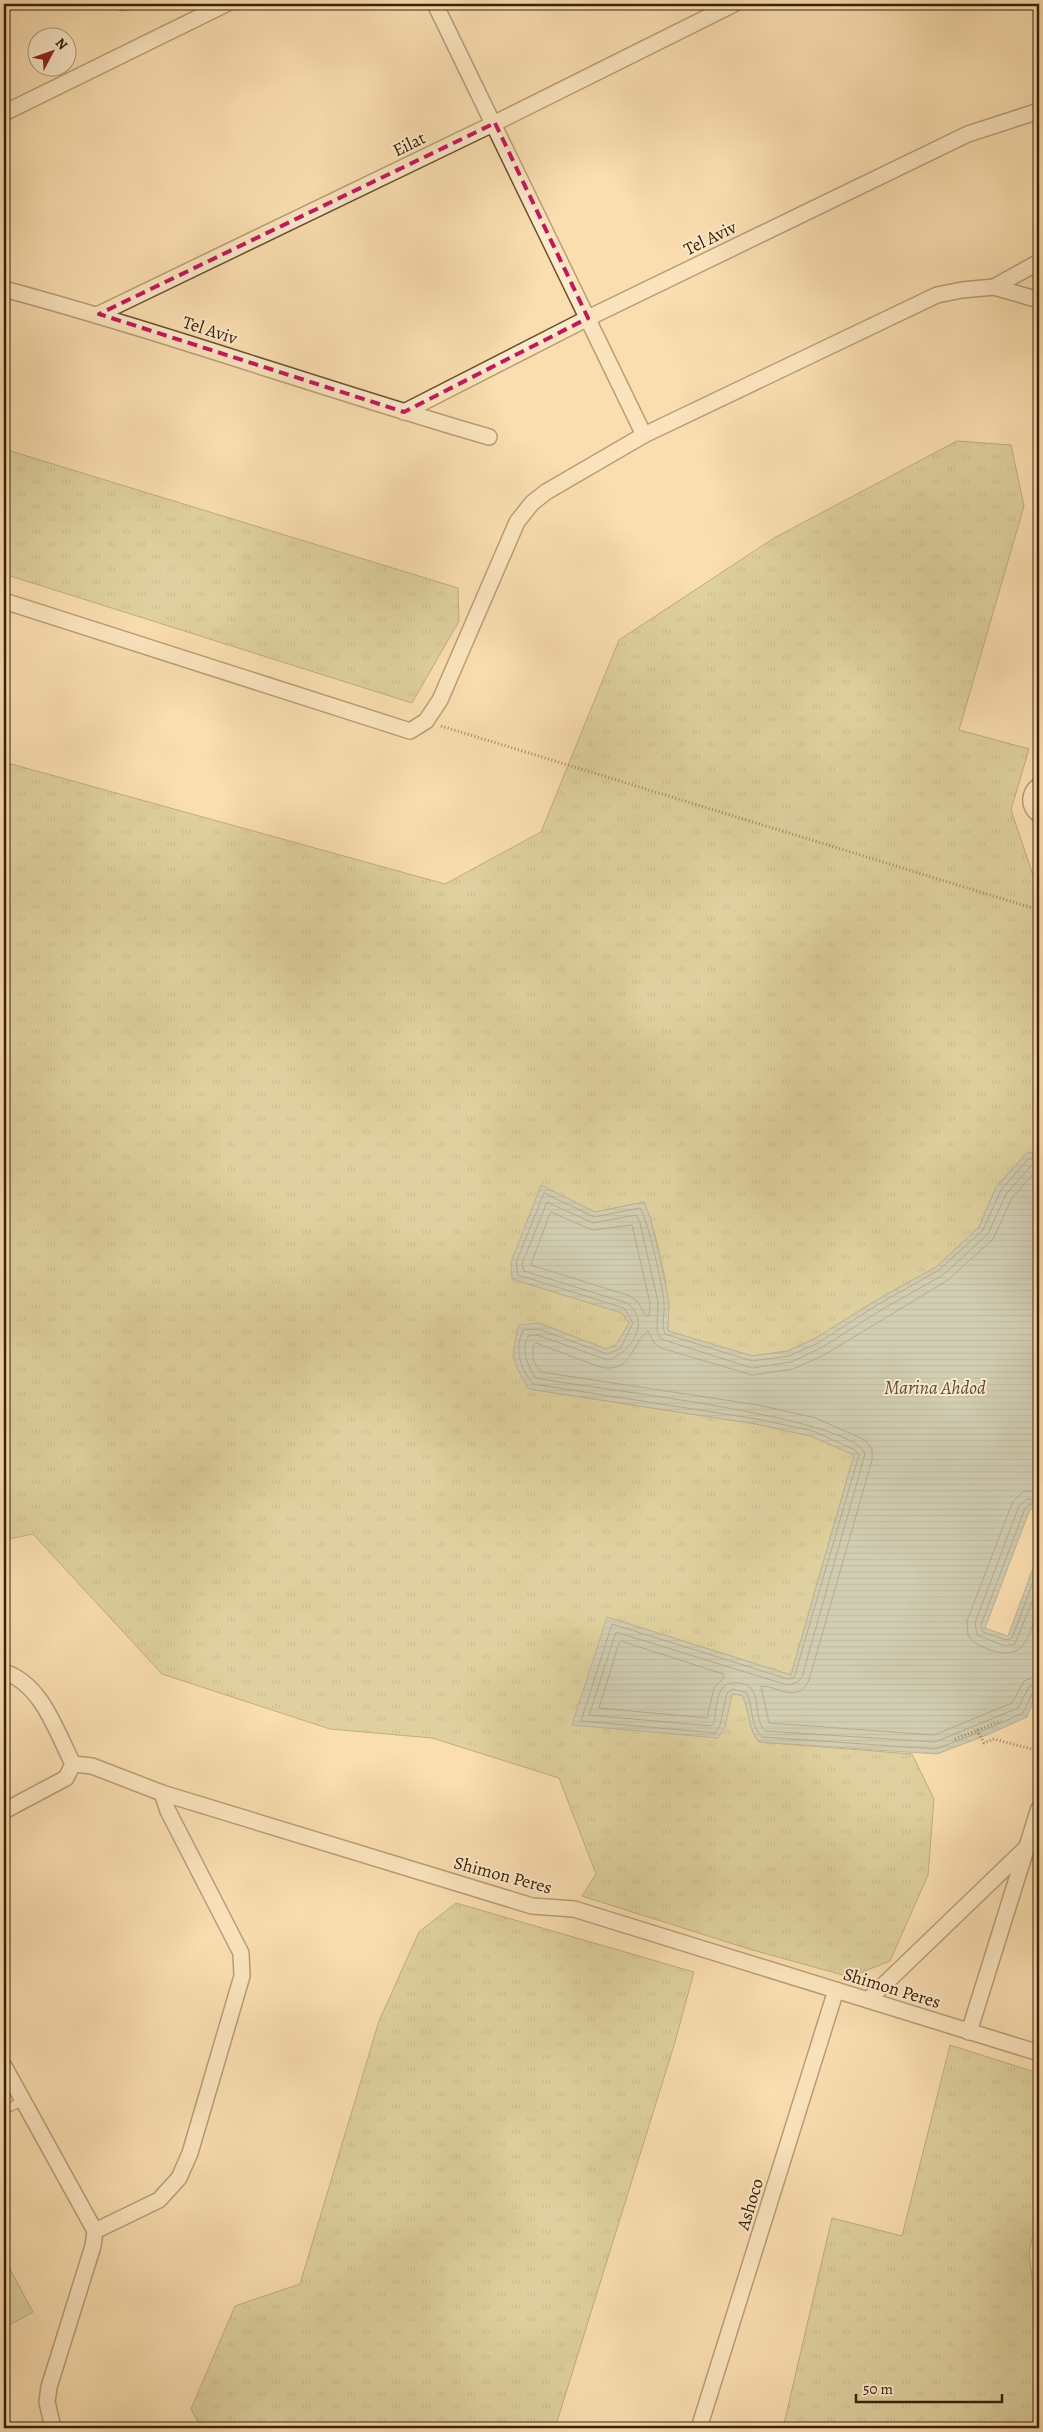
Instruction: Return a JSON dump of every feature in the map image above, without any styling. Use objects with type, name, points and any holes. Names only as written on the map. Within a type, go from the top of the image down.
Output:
[{"type":"street","points":[[6,111],[226,4]]},
{"type":"street","points":[[435,4],[495,123],[644,435]]},
{"type":"street","name":"Eilat","points":[[99,314],[495,123],[734,4]]},
{"type":"street","name":"Tel Aviv","points":[[404,412],[588,318],[968,134],[1039,111]]},
{"type":"street","points":[[994,288],[1039,262]]},
{"type":"street","points":[[4,601],[410,731],[426,721],[440,700],[516,522],[532,503],[546,492],[644,435],[937,295],[962,290],[994,288],[1025,294],[1039,300]]},
{"type":"street","name":"Tel Aviv","points":[[4,289],[99,314],[404,412],[489,437]]},
{"type":"street","points":[[1039,785],[1034,789],[1030,800],[1034,810],[1039,815]]},
{"type":"street","points":[[4,1672],[17,1676],[39,1698],[73,1764],[66,1778],[4,1811]]},
{"type":"street","name":"Shimon Peres","points":[[73,1764],[92,1766],[162,1793],[532,1906],[574,1909],[1039,2053]]},
{"type":"street","points":[[95,2231],[159,2200],[179,2178],[190,2153],[242,1976],[241,1953],[168,1811],[162,1793]]},
{"type":"street","points":[[969,2032],[1039,1808]]},
{"type":"street","points":[[868,2000],[1026,1849]]},
{"type":"street","name":"Ashoco","points":[[699,2428],[836,1990]]},
{"type":"street","points":[[4,2066],[95,2231],[93,2246],[48,2387],[47,2402],[53,2428]]},
{"type":"lane","points":[[4,2110],[23,2101]]},
{"type":"path","points":[[426,721],[1039,910]]},
{"type":"path","points":[[955,1739],[1001,1721]]},
{"type":"path","points":[[977,1730],[984,1742],[994,1739],[1039,1751]]},
{"type":"highlighted area","points":[[495,123],[588,318],[404,412],[99,314]]},
{"type":"green space","points":[[90,4],[174,4],[122,11]]},
{"type":"green space","points":[[957,441],[1011,445],[1024,506],[959,730],[1029,749],[1011,810],[1039,893],[1039,1154],[1028,1152],[996,1187],[979,1227],[936,1267],[875,1301],[816,1338],[788,1351],[752,1356],[668,1331],[667,1298],[662,1265],[644,1202],[595,1212],[541,1186],[512,1279],[622,1313],[629,1323],[616,1345],[606,1349],[539,1323],[529,1389],[756,1424],[811,1436],[854,1455],[791,1675],[607,1617],[728,1710],[732,1694],[742,1695],[752,1731],[759,1742],[912,1754],[934,1799],[928,1875],[890,1961],[850,1977],[749,1949],[582,1896],[596,1874],[559,1778],[432,1738],[330,1729],[162,1674],[33,1534],[4,1540],[4,762],[445,884],[541,832],[619,640],[774,538]]},
{"type":"green space","points":[[4,449],[458,588],[459,621],[412,703],[4,574]]},
{"type":"green space","points":[[456,1903],[694,1972],[675,2042],[555,2428],[201,2428],[191,2409],[235,2306],[300,2284],[379,2021],[419,1932]]},
{"type":"green space","points":[[950,2045],[1038,2073],[1039,2207],[1029,2252],[1039,2342],[1039,2428],[783,2428],[832,2218],[902,2236]]},
{"type":"green space","points":[[4,2258],[33,2312],[4,2328]]},
{"type":"water","name":"Marina Ahdod","points":[[1028,1152],[1039,1154],[1039,1511],[1030,1509],[985,1628],[1008,1636],[1039,1552],[1039,1688],[1027,1717],[937,1754],[759,1742],[752,1731],[742,1695],[732,1694],[725,1727],[718,1738],[572,1725],[607,1617],[791,1675],[854,1455],[811,1436],[756,1424],[529,1389],[514,1359],[514,1345],[519,1325],[539,1323],[606,1349],[616,1345],[629,1323],[622,1313],[512,1279],[511,1262],[541,1185],[595,1212],[644,1202],[651,1220],[669,1301],[668,1331],[752,1356],[788,1351],[816,1338],[875,1301],[936,1267],[979,1227],[996,1187]]}]
